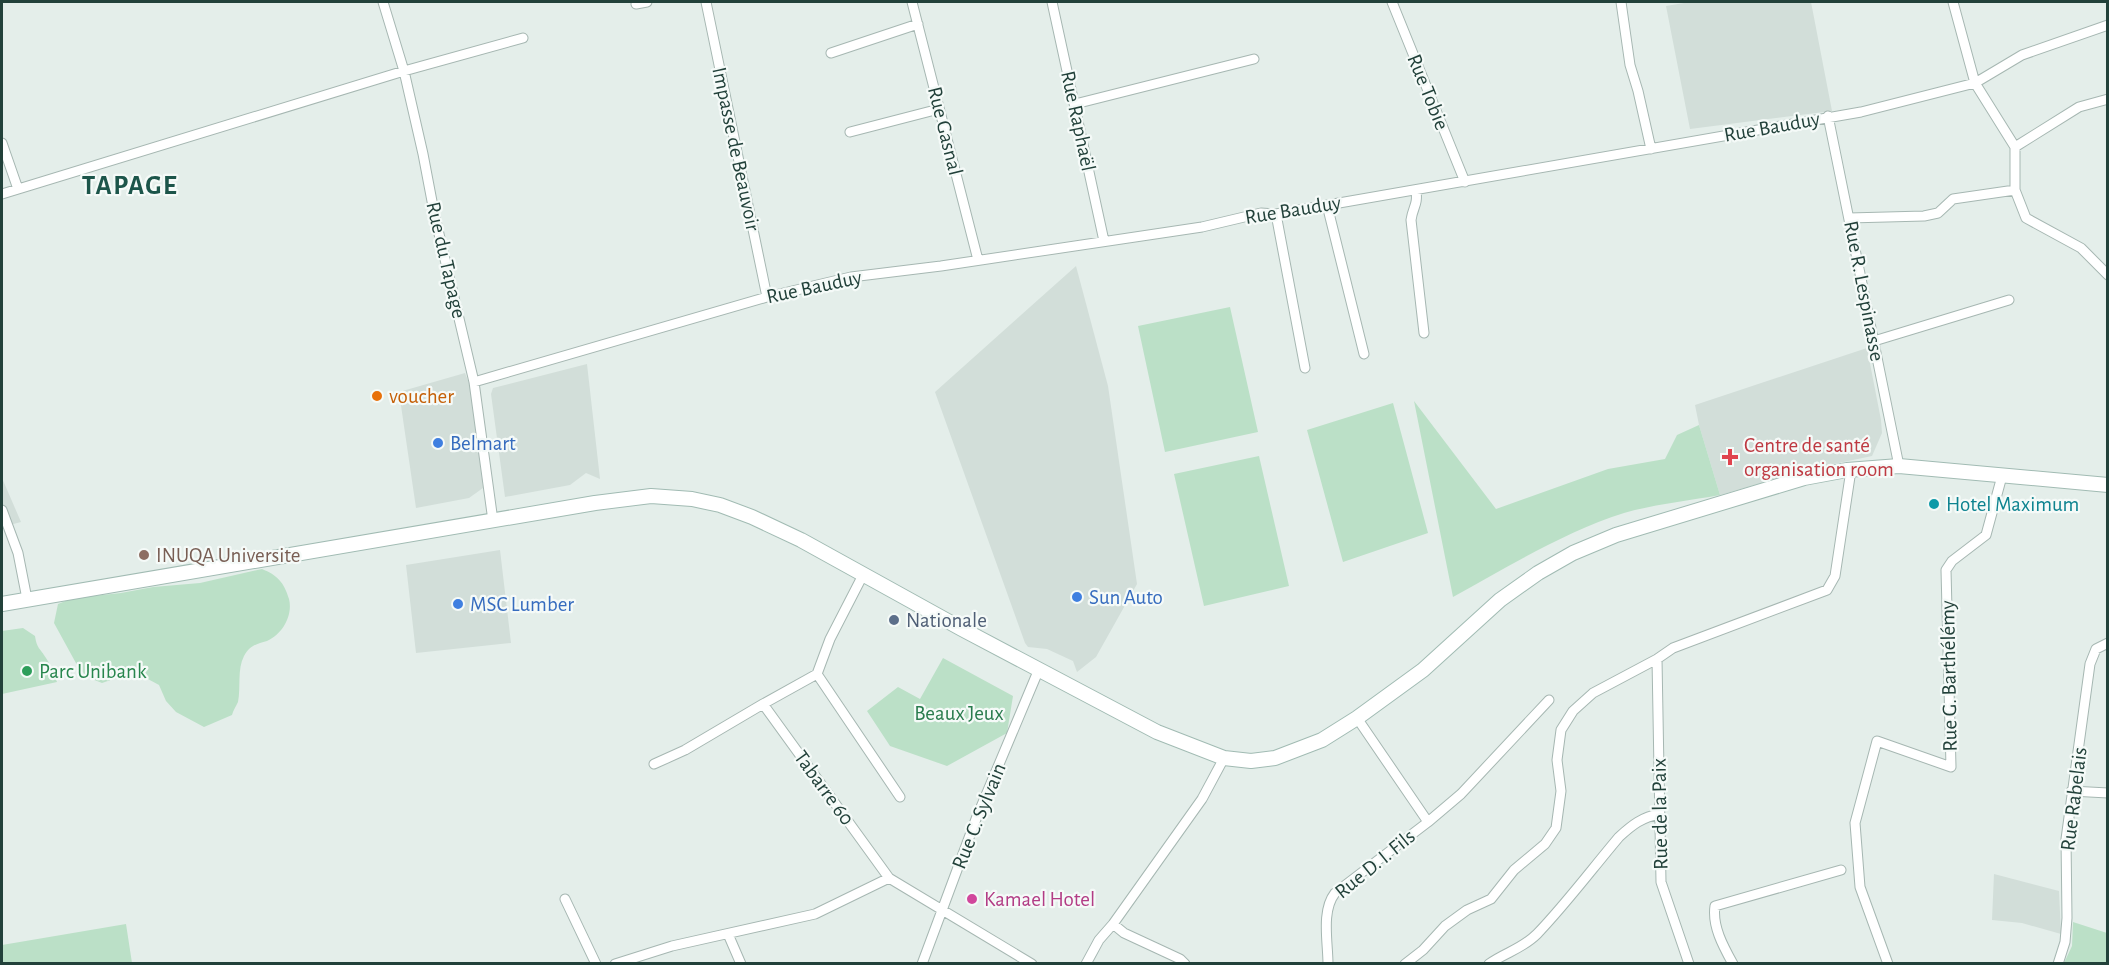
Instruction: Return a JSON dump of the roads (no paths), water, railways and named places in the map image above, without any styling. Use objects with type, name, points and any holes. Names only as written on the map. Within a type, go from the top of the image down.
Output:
[{"type":"main road","points":[[2,604],[651,496],[692,499],[720,505],[752,516],[864,573],[962,629],[1157,732],[1224,758],[1251,761],[1275,758],[1322,740],[1357,718],[1423,670],[1500,600],[1538,573],[1573,553],[1616,535],[1804,478],[1851,470],[1899,466],[2108,485]]},
{"type":"street","name":"Rue du Tapage","points":[[383,2],[404,71],[435,217],[474,382],[493,521]]},
{"type":"street","points":[[636,4],[647,2]]},
{"type":"street","name":"Impasse de Beauvoir","points":[[706,2],[767,297]]},
{"type":"street","name":"Rue Gasnal","points":[[912,2],[978,260]]},
{"type":"street","name":"Rue Raphaël","points":[[1052,2],[1104,241]]},
{"type":"street","name":"Rue Tobie","points":[[1392,2],[1465,182]]},
{"type":"street","points":[[1621,2],[1630,65],[1651,149]]},
{"type":"street","points":[[1953,2],[1975,83],[2015,147],[2015,190],[2026,218],[2081,248],[2108,275]]},
{"type":"street","points":[[831,53],[918,24]]},
{"type":"street","name":"Rue Bauduy","points":[[474,382],[767,297],[851,277],[1202,227],[1261,213],[1276,214],[1861,112],[1975,83],[2022,56],[2108,25]]},
{"type":"street","points":[[2,194],[404,71],[523,38]]},
{"type":"street","points":[[1075,104],[1254,59]]},
{"type":"street","points":[[2015,147],[2079,107],[2108,99]]},
{"type":"street","points":[[850,132],[939,109]]},
{"type":"street","name":"Rue R. Lespinasse","points":[[1828,116],[1899,466]]},
{"type":"street","points":[[2,143],[18,189]]},
{"type":"street","points":[[1416,190],[1417,203],[1412,220],[1425,333]]},
{"type":"street","points":[[1849,218],[1924,216],[1938,213],[1953,199],[2015,190]]},
{"type":"street","points":[[1327,205],[1364,354]]},
{"type":"street","points":[[1276,214],[1305,368]]},
{"type":"street","points":[[1874,341],[2010,300]]},
{"type":"street","points":[[1405,963],[1422,950],[1445,926],[1467,910],[1491,899],[1514,870],[1545,844],[1556,828],[1561,791],[1557,760],[1561,730],[1573,711],[1593,693],[1658,659],[1673,648],[1827,590],[1836,576],[1851,470]]},
{"type":"street","name":"Rue G. Barthélémy","points":[[1888,963],[1860,887],[1855,823],[1877,741],[1951,767],[1947,570],[1952,561],[1986,535],[2002,476]]},
{"type":"street","points":[[2,510],[18,553],[27,599]]},
{"type":"street","points":[[654,764],[685,750],[817,674],[830,639],[864,573]]},
{"type":"street","name":"Rue Rabelais","points":[[2058,963],[2065,934],[2066,839],[2071,791],[2081,740],[2090,664],[2096,649],[2108,644]]},
{"type":"street","name":"Rue de la Paix","points":[[1658,659],[1661,882],[1689,963]]},
{"type":"street","name":"Rue C. Sylvain","points":[[922,963],[976,819],[1039,669]]},
{"type":"street","points":[[817,674],[900,797]]},
{"type":"street","points":[[1428,822],[1461,794],[1549,700]]},
{"type":"street","name":"Tabarre 60","points":[[763,704],[889,878],[1032,963]]},
{"type":"street","name":"Rue D. I. Fils","points":[[1328,963],[1327,912],[1329,900],[1428,822],[1357,718]]},
{"type":"street","points":[[1086,963],[1099,940],[1113,924],[1202,798],[1224,758]]},
{"type":"street","points":[[2071,791],[2108,793]]},
{"type":"street","points":[[1489,963],[1499,956],[1519,949],[1536,934],[1619,837],[1646,816],[1660,814]]},
{"type":"street","points":[[1733,963],[1718,933],[1713,916],[1715,906],[1841,870]]},
{"type":"street","points":[[615,963],[672,946],[815,914],[889,878]]},
{"type":"street","points":[[566,899],[596,963]]},
{"type":"street","points":[[1113,924],[1124,933],[1185,963]]},
{"type":"street","points":[[728,934],[741,963]]},
{"type":"place","name":"voucher","points":[[377,396]]},
{"type":"place","name":"Belmart","points":[[438,443]]},
{"type":"place","name":"Centre de santé organisation room","points":[[1730,457]]},
{"type":"place","name":"Hotel Maximum","points":[[1934,504]]},
{"type":"place","name":"INUQA Universite","points":[[144,555]]},
{"type":"place","name":"Sun Auto","points":[[1077,597]]},
{"type":"place","name":"MSC Lumber","points":[[458,604]]},
{"type":"place","name":"Nationale","points":[[894,620]]},
{"type":"place","name":"Parc Unibank","points":[[27,671]]},
{"type":"place","name":"Kamael Hotel","points":[[972,899]]},
{"type":"district","name":"TAPAGE","points":[[130,185]]},
{"type":"park label","name":"Beaux Jeux","points":[[959,713]]}]
